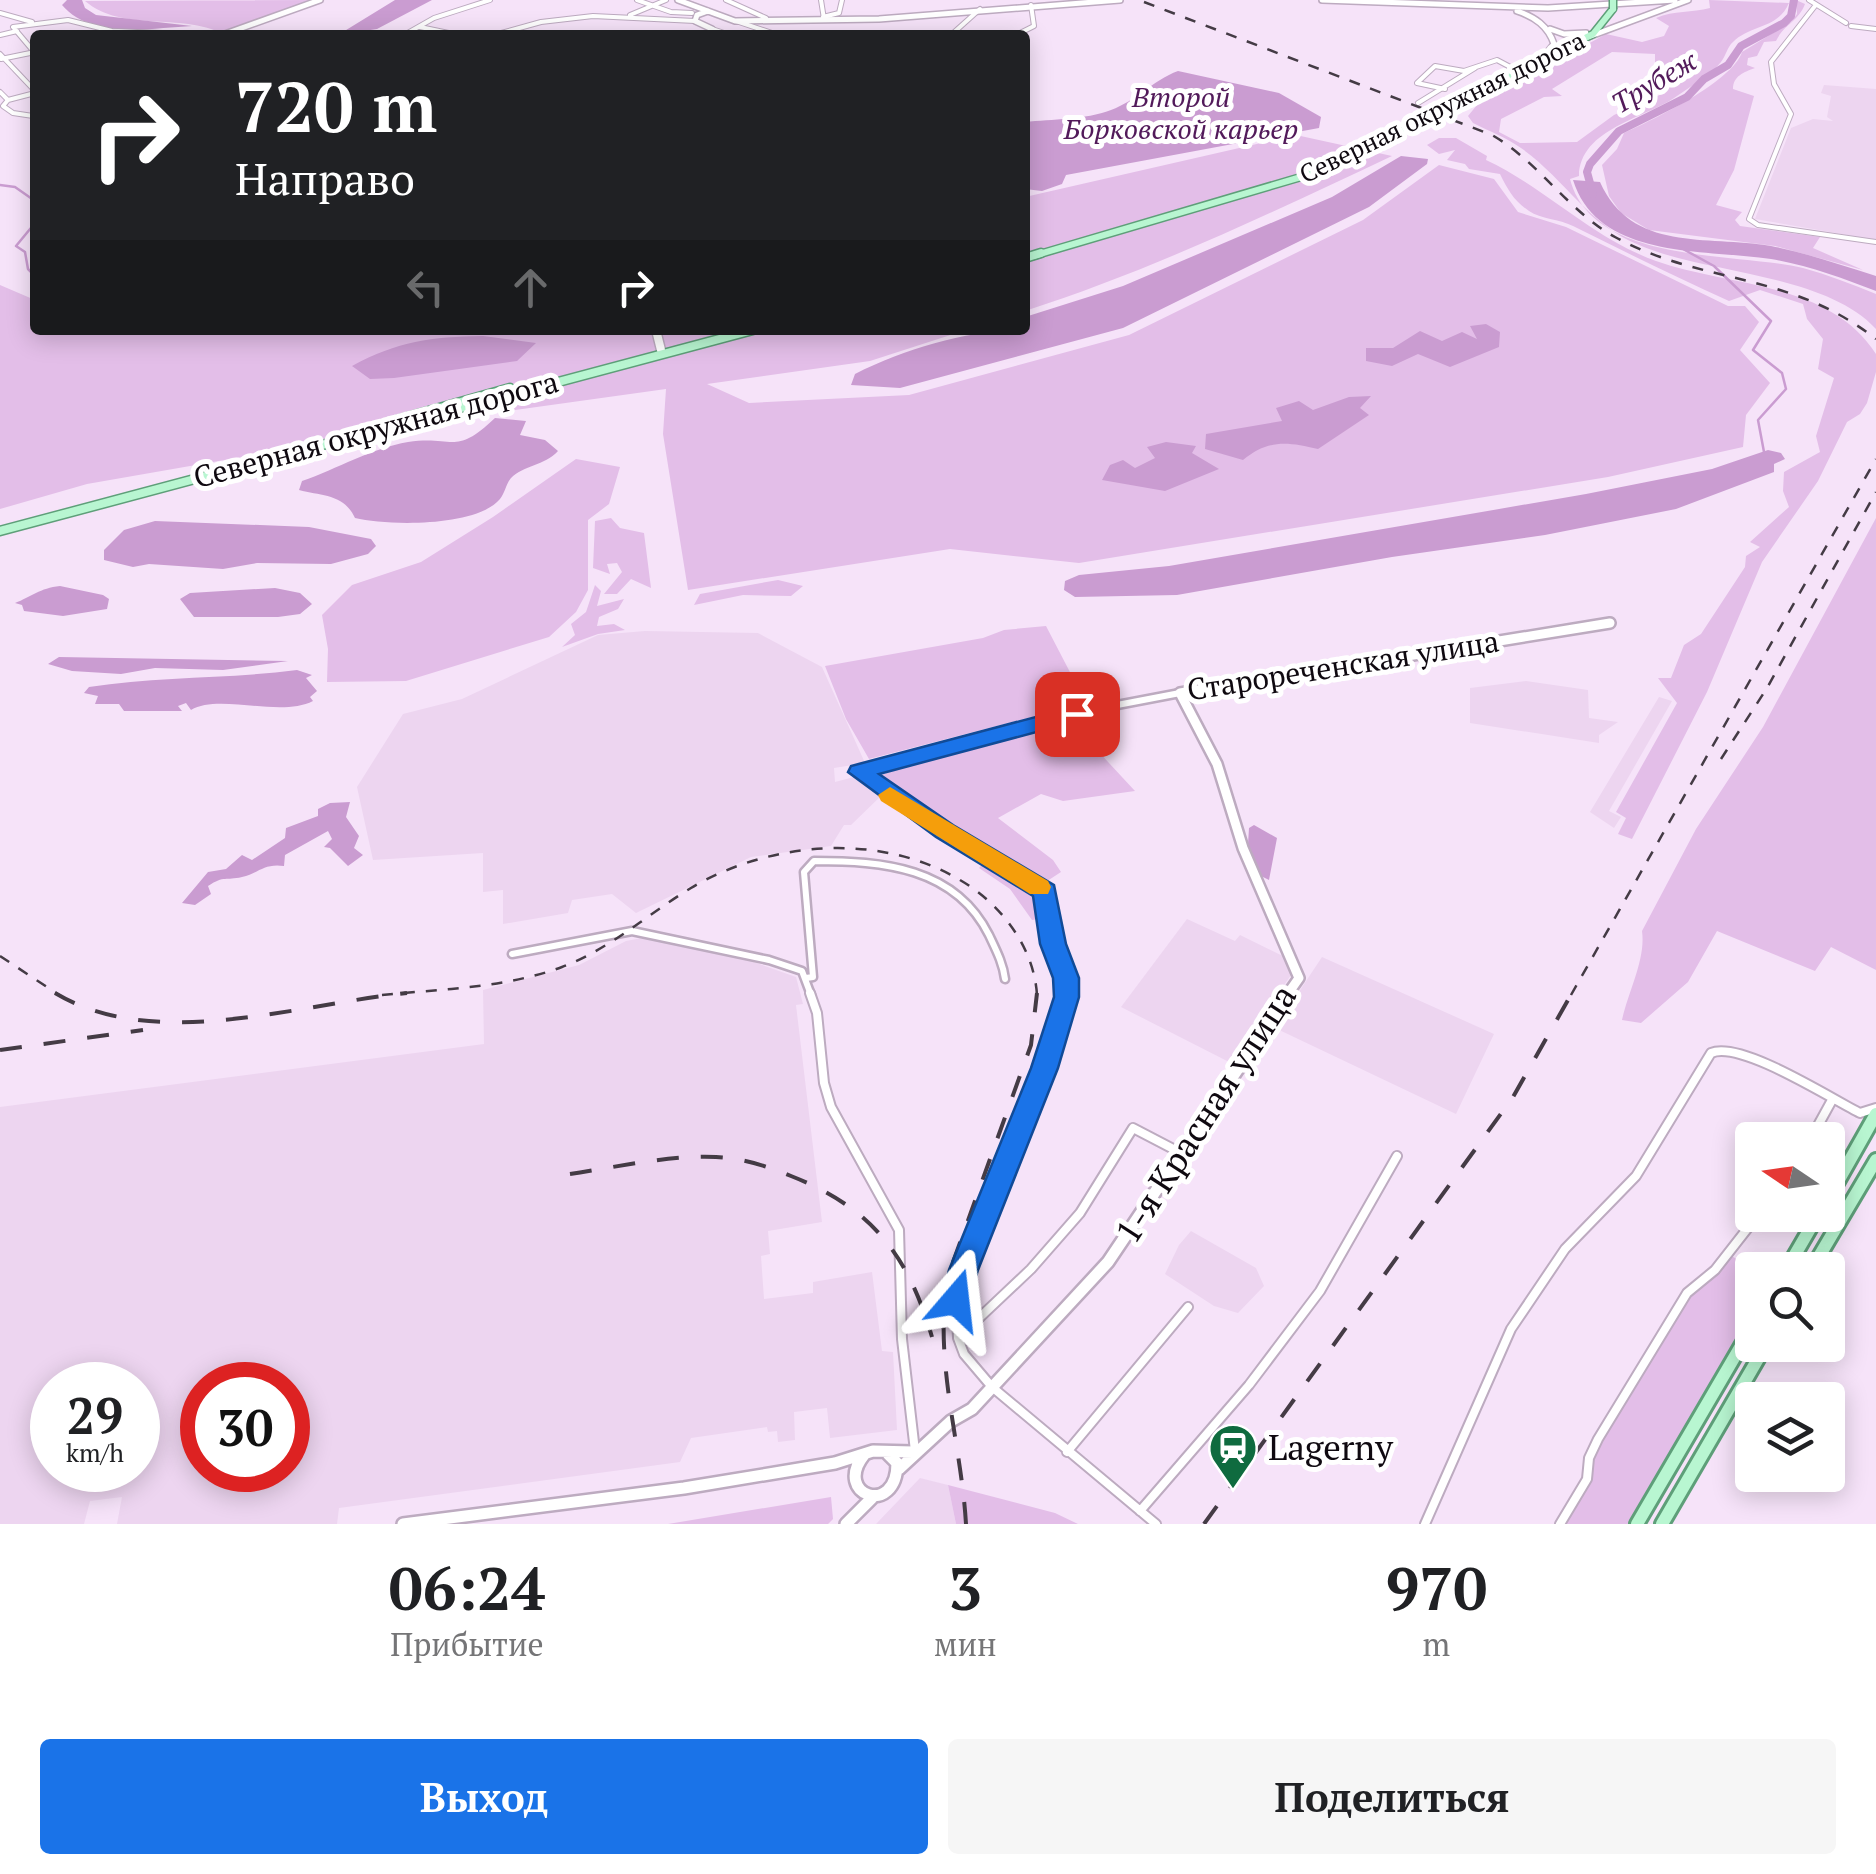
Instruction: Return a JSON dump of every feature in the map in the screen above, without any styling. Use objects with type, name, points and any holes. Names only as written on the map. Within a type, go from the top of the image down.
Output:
[{"type":"main road","name":"Северная окружная дорога","points":[[1429,115],[1586,36],[1610,4]]},
{"type":"main road","name":"Северная окружная дорога","points":[[1030,254],[1245,197],[1332,166],[1586,36]]},
{"type":"main road","name":"Северная окружная дорога","points":[[0,529],[716,335]]},
{"type":"main road","name":"Северная окружная дорога","points":[[427,413],[733,335]]},
{"type":"main road","points":[[1845,1168],[1876,1111]]},
{"type":"main road","points":[[1822,1252],[1876,1160]]},
{"type":"main road","points":[[1637,1524],[1735,1356]]},
{"type":"main road","points":[[1662,1524],[1756,1362]]},
{"type":"street","points":[[236,30],[320,0]]},
{"type":"street","points":[[413,30],[490,0]]},
{"type":"street","points":[[637,0],[652,7],[735,20],[764,30]]},
{"type":"street","points":[[508,30],[629,15],[666,0]]},
{"type":"street","points":[[678,0],[715,30]]},
{"type":"street","points":[[726,0],[766,18]]},
{"type":"street","points":[[820,0],[823,19]]},
{"type":"street","points":[[823,19],[839,12],[842,0]]},
{"type":"street","points":[[735,20],[823,19],[1120,0]]},
{"type":"street","name":"Северная окружная дорога","points":[[1324,0],[1548,8],[1675,0]]},
{"type":"street","points":[[1572,0],[1598,6]]},
{"type":"street","points":[[1520,8],[1559,33],[1586,36],[1688,0]]},
{"type":"street","points":[[1809,0],[1847,24],[1873,30]]},
{"type":"street","points":[[1648,3],[1654,7],[1654,13]]},
{"type":"street","points":[[1026,30],[1034,26],[1031,5]]},
{"type":"street","points":[[1495,6],[1538,20],[1554,40],[1546,54]]},
{"type":"street","points":[[1814,6],[1771,62],[1774,84],[1791,114],[1749,219],[1758,225],[1876,242]]},
{"type":"street","points":[[1538,18],[1537,12],[1548,8]]},
{"type":"street","points":[[957,30],[980,9]]},
{"type":"street","points":[[0,13],[32,22]]},
{"type":"street","points":[[629,15],[659,23],[699,14]]},
{"type":"street","points":[[30,46],[13,26],[68,20],[112,30]]},
{"type":"street","points":[[418,27],[438,30]]},
{"type":"street","points":[[0,35],[17,31]]},
{"type":"street","points":[[2,58],[30,53]]},
{"type":"street","points":[[2,58],[30,87]]},
{"type":"street","points":[[1446,90],[1417,82],[1435,66],[1459,71],[1497,60],[1514,70]]},
{"type":"street","points":[[1418,102],[1446,90],[1476,67]]},
{"type":"street","points":[[0,92],[8,100]]},
{"type":"street","points":[[30,93],[8,100],[4,109],[30,115]]},
{"type":"street","points":[[657,335],[661,350]]},
{"type":"street","name":"Старореченская улица","points":[[958,1338],[956,1300],[964,1270],[1044,1068],[1066,997],[1066,978],[1053,944],[1045,891],[945,831],[859,772],[1077,714],[1180,693],[1610,622]]},
{"type":"street","name":"1-я Красная улица","points":[[899,1469],[951,1421],[972,1409],[1108,1262],[1299,978],[1243,848],[1217,764],[1180,693]]},
{"type":"street","points":[[806,978],[813,977],[804,872],[814,861],[846,860],[894,865],[948,884],[985,922],[1005,979]]},
{"type":"street","points":[[512,954],[632,930],[769,960],[802,972],[806,978],[817,1013],[824,1083],[831,1107],[899,1230],[902,1339],[916,1451],[866,1453],[835,1463]]},
{"type":"street","points":[[1425,1524],[1511,1329],[1565,1248],[1636,1176],[1712,1053],[1720,1048],[1735,1052],[1860,1113],[1876,1111]]},
{"type":"street","points":[[1821,1122],[1832,1098]]},
{"type":"street","points":[[1156,1524],[992,1388],[964,1354],[958,1338],[1031,1269],[1080,1213],[1133,1128],[1182,1154]]},
{"type":"street","points":[[1140,1512],[1250,1385],[1320,1291],[1397,1156]]},
{"type":"street","points":[[1560,1524],[1587,1479],[1589,1458],[1598,1438],[1687,1292],[1706,1283],[1743,1232]]},
{"type":"street","points":[[1067,1452],[1188,1308]]},
{"type":"street","points":[[852,1471],[866,1453]]},
{"type":"street","points":[[851,1519],[867,1494],[894,1486],[899,1469],[888,1454]]},
{"type":"street","points":[[403,1524],[684,1488],[841,1462],[867,1494]]},
{"type":"shaded area","points":[[317,0],[234,30],[117,17],[85,1]]},
{"type":"shaded area","points":[[1709,0],[1789,3],[1778,18],[1733,42],[1721,62],[1700,80],[1664,104],[1603,135],[1582,160],[1579,176],[1570,179],[1583,206],[1521,148],[1473,123],[1468,116],[1477,105],[1606,34],[1642,42],[1664,36],[1669,26],[1656,18],[1710,8]],"holes":[[[1612,52],[1655,54],[1655,67],[1677,80],[1662,94],[1614,115],[1577,142],[1520,143],[1499,132],[1501,119],[1544,97],[1562,96],[1552,89]]]},
{"type":"shaded area","points":[[1796,0],[1805,4],[1799,15],[1776,41],[1764,42],[1757,56],[1748,58],[1747,65],[1755,68],[1735,81],[1733,89],[1754,96],[1734,170],[1716,205],[1742,212],[1735,220],[1740,226],[1820,237],[1813,248],[1863,270],[1775,246],[1649,230],[1621,213],[1609,196],[1602,165],[1617,149],[1624,133],[1691,98],[1724,75],[1742,52],[1791,22],[1797,14]]},
{"type":"shaded area","points":[[1824,85],[1876,89],[1876,240],[1755,219],[1791,128],[1813,119],[1833,121],[1827,117],[1831,96],[1821,93]]},
{"type":"shaded area","points":[[1296,135],[1392,156],[1165,259],[1030,309],[1030,196]]},
{"type":"shaded area","points":[[1439,138],[1456,138],[1487,156],[1486,160],[1633,251],[1684,269],[1776,290],[1832,312],[1856,330],[1876,354],[1876,372],[1867,403],[1860,414],[1847,422],[1818,481],[1762,562],[1707,692],[1632,839],[1618,834],[1626,818],[1616,812],[1677,703],[1658,678],[1671,678],[1684,645],[1701,634],[1745,567],[1746,556],[1760,547],[1750,542],[1789,507],[1783,491],[1784,472],[1820,452],[1816,436],[1834,378],[1818,369],[1823,339],[1807,319],[1803,304],[1760,290],[1729,301],[1573,226],[1534,214],[1515,199],[1500,174],[1469,169],[1465,164],[1447,160],[1455,150],[1439,154],[1427,145]]},
{"type":"shaded area","points":[[1439,165],[1494,179],[1518,212],[1566,227],[1728,306],[1745,306],[1759,322],[1740,350],[1770,383],[1746,415],[1743,447],[1608,477],[1079,563],[950,549],[688,590],[663,434],[666,389],[501,412],[87,484],[0,509],[0,285],[30,298],[30,335],[951,335],[870,361],[707,384],[749,403],[909,395],[1129,335],[1363,220]]},
{"type":"shaded area","points":[[1611,229],[1670,250],[1775,263],[1840,280],[1876,294],[1876,329],[1854,311],[1796,285],[1666,255]]},
{"type":"shaded area","points":[[576,459],[620,467],[609,504],[588,520],[588,590],[576,612],[549,637],[406,681],[327,682],[328,649],[322,615],[352,585],[421,562]]},
{"type":"shaded area","points":[[611,518],[620,528],[644,533],[651,588],[631,579],[617,594],[604,594],[622,572],[617,563],[607,564],[610,574],[593,568],[595,521]]},
{"type":"shaded area","points":[[1876,518],[1876,970],[1831,947],[1815,971],[1717,931],[1688,982],[1641,1023],[1622,1020],[1639,964],[1642,931],[1696,829],[1763,727]]},
{"type":"shaded area","points":[[778,580],[803,586],[791,596],[743,595],[694,605],[700,594]]},
{"type":"shaded area","points":[[595,585],[601,591],[597,606],[624,599],[618,609],[599,617],[597,626],[614,624],[625,630],[598,634],[562,647],[575,635],[571,624],[586,612]]},
{"type":"shaded area","points":[[1046,626],[1086,703],[869,759],[846,719],[825,666],[983,638],[1004,630]]},
{"type":"shaded area","points":[[645,631],[758,633],[822,667],[865,763],[834,768],[835,782],[854,777],[883,794],[851,825],[844,825],[831,846],[751,857],[636,913],[612,894],[572,900],[568,913],[503,924],[503,890],[483,892],[483,853],[373,860],[357,787],[403,714],[462,699],[598,635]]},
{"type":"shaded area","points":[[1526,681],[1588,690],[1589,718],[1618,722],[1599,735],[1599,743],[1470,723],[1470,688]]},
{"type":"shaded area","points":[[1659,697],[1672,701],[1609,811],[1621,817],[1614,828],[1590,812]]},
{"type":"shaded area","points":[[1070,721],[1135,791],[1063,801],[1041,794],[998,818],[1053,860],[1061,872],[1038,887],[1047,911],[1037,913],[1039,919],[1032,920],[1010,889],[979,868],[993,853],[877,777],[912,762]]},
{"type":"shaded area","points":[[1187,919],[1235,941],[1240,935],[1285,957],[1293,972],[1231,1063],[1121,1007]]},
{"type":"shaded area","points":[[642,938],[751,961],[796,977],[803,1004],[796,1005],[822,1222],[768,1231],[770,1254],[761,1256],[764,1299],[813,1293],[813,1282],[872,1272],[882,1351],[893,1352],[897,1430],[830,1438],[827,1408],[794,1412],[795,1440],[778,1442],[777,1431],[768,1432],[767,1427],[691,1438],[680,1462],[339,1508],[337,1524],[117,1524],[122,1497],[90,1501],[84,1524],[0,1524],[0,1107],[484,1044],[483,990],[579,965],[626,941]]},
{"type":"shaded area","points":[[1322,957],[1494,1034],[1456,1114],[1275,1028]]},
{"type":"shaded area","points":[[1191,1231],[1256,1268],[1264,1286],[1238,1313],[1214,1306],[1165,1274],[1179,1245]]},
{"type":"shaded area","points":[[1725,1252],[1735,1258],[1735,1341],[1631,1524],[1560,1524],[1587,1479],[1589,1458],[1687,1293],[1706,1283]]},
{"type":"shaded area","points":[[920,1478],[948,1485],[956,1524],[876,1524]]},
{"type":"shaded area","points":[[948,1485],[1055,1513],[1078,1524],[956,1524]]},
{"type":"shaded area","points":[[831,1497],[833,1519],[828,1524],[668,1524]]},
{"type":"water","points":[[67,0],[82,0],[85,8],[96,15],[192,26],[106,28],[75,16],[62,5]]},
{"type":"water","points":[[395,0],[432,0],[377,29],[346,30]]},
{"type":"water","name":"Второй Борковской карьер","points":[[1178,71],[1279,93],[1321,117],[1319,128],[1066,175],[1062,184],[1042,191],[1030,190],[1030,122],[1111,110]]},
{"type":"water","points":[[1401,156],[1428,159],[1427,164],[1369,207],[1123,328],[900,388],[851,385],[855,374],[917,349],[971,335],[1030,335],[1030,315],[1123,286],[1332,197]]},
{"type":"water","name":"Трубеж","points":[[1573,180],[1600,182],[1614,205],[1651,231],[1798,252],[1876,276],[1876,291],[1784,262],[1686,251],[1629,238],[1605,225],[1586,206]]},
{"type":"water","points":[[1486,324],[1500,332],[1499,347],[1450,367],[1418,354],[1392,366],[1366,361],[1366,348],[1393,348],[1420,331],[1442,341],[1462,332],[1477,339],[1470,326]]},
{"type":"water","points":[[483,336],[536,343],[517,361],[394,378],[370,379],[352,366],[415,342]]},
{"type":"water","points":[[1371,396],[1360,408],[1369,415],[1318,449],[1270,445],[1243,460],[1205,449],[1206,434],[1282,421],[1276,408],[1299,401],[1313,410],[1349,397]]},
{"type":"water","points":[[495,418],[526,421],[520,435],[545,440],[558,451],[516,474],[500,499],[472,515],[431,522],[370,521],[355,518],[339,500],[299,490],[302,481],[395,445],[462,441]]},
{"type":"water","points":[[1166,442],[1196,446],[1192,453],[1219,469],[1165,491],[1102,480],[1110,465],[1123,460],[1135,468],[1155,458],[1147,447]]},
{"type":"water","points":[[1768,450],[1781,453],[1785,459],[1774,464],[1774,472],[1676,509],[1545,535],[1177,595],[1075,597],[1064,590],[1065,581],[1079,575],[1169,566],[1586,494],[1712,469]]},
{"type":"water","points":[[155,521],[309,527],[371,539],[376,546],[368,554],[331,564],[257,563],[223,569],[149,564],[133,567],[104,560],[104,550],[124,530]]},
{"type":"water","points":[[60,586],[103,595],[109,599],[107,609],[63,616],[24,611],[22,605],[15,603]]},
{"type":"water","points":[[275,588],[300,593],[312,604],[300,614],[278,617],[194,617],[180,599],[190,593]]},
{"type":"water","points":[[59,657],[288,661],[223,670],[155,668],[121,674],[72,671],[48,664]]},
{"type":"water","points":[[297,670],[312,675],[306,678],[317,691],[310,697],[313,701],[299,706],[217,704],[191,710],[186,703],[178,706],[182,711],[124,711],[119,704],[95,704],[98,696],[84,693],[89,687],[115,683]]},
{"type":"water","points":[[350,802],[346,817],[359,836],[354,848],[363,855],[348,866],[324,847],[332,839],[328,831],[285,855],[284,866],[218,881],[208,886],[211,894],[195,905],[182,903],[208,872],[226,869],[242,855],[252,860],[285,838],[286,828],[318,816],[318,809],[330,803]]},
{"type":"water","points":[[1254,825],[1277,838],[1269,880],[1259,875],[1248,844],[1249,828]]},
{"type":"waterway","name":"Трубеж","points":[[1593,194],[1587,172],[1590,164],[1619,131],[1687,97],[1704,79],[1728,65],[1741,46],[1784,23],[1791,16],[1794,0]]},
{"type":"waterway","points":[[0,185],[15,187],[30,198]]},
{"type":"waterway","points":[[30,229],[16,246],[25,252],[30,271]]},
{"type":"waterway","points":[[1683,249],[1714,266],[1771,321],[1753,350],[1782,373],[1786,389],[1758,420],[1764,452]]},
{"type":"railway","points":[[1144,2],[1492,135],[1615,237],[1681,264],[1811,301],[1876,339]]},
{"type":"railway","points":[[1571,995],[1876,459]]},
{"type":"railway","points":[[1721,759],[1767,688],[1876,492]]},
{"type":"railway","points":[[382,995],[496,984],[562,967],[596,951],[722,872],[755,860],[825,848],[895,854],[929,865],[975,890],[1002,914],[1022,944],[1035,977],[1037,994]]},
{"type":"railway","points":[[0,956],[58,994]]},
{"type":"railway","points":[[58,994],[95,1011],[137,1020],[182,1022],[228,1020],[407,993]]},
{"type":"railway","points":[[1204,1524],[1513,1097],[1572,993]]},
{"type":"railway","points":[[966,1524],[946,1370],[944,1308],[948,1276],[1031,1045],[1037,994]]},
{"type":"railway","points":[[0,1050],[143,1030]]},
{"type":"railway","points":[[570,1174],[661,1160],[716,1157],[764,1166],[791,1176],[844,1203],[883,1238],[911,1282],[932,1337]]},
{"type":"slow traffic","points":[[890,795],[1039,887]]},
{"type":"place","name":"Lagerny","points":[[1233,1490]]},
{"type":"route","points":[[956,1300],[964,1270],[1044,1068],[1066,997],[1066,978],[1053,944],[1045,891],[945,831],[859,772],[1077,714]]}]
